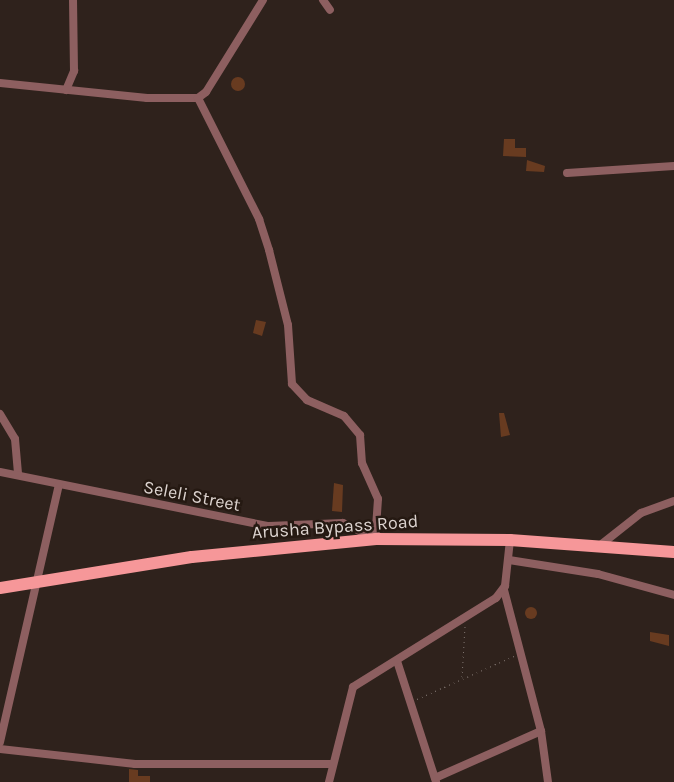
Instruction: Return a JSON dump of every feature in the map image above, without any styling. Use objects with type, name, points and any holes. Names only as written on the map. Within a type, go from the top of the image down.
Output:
[{"type":"main road","name":"Arusha Bypass Road","points":[[0,588],[210,554],[375,539],[510,540],[674,552]]},
{"type":"street","points":[[66,90],[74,71],[73,0]]},
{"type":"street","points":[[0,83],[66,90],[198,98],[206,92],[263,0]]},
{"type":"street","points":[[323,0],[330,10]]},
{"type":"street","points":[[198,98],[259,219],[288,325],[292,384],[307,400],[344,416],[360,434],[362,463],[378,499],[375,539]]},
{"type":"street","points":[[567,173],[674,166]]},
{"type":"street","points":[[0,414],[16,439],[18,475]]},
{"type":"street","name":"Seleli Street","points":[[0,472],[269,526],[347,524],[375,539]]},
{"type":"street","points":[[0,742],[59,484]]},
{"type":"street","points":[[598,547],[641,513],[674,501]]},
{"type":"street","points":[[510,540],[504,590],[541,732],[548,782]]},
{"type":"street","points":[[509,560],[598,574],[674,595]]},
{"type":"street","points":[[329,782],[353,687],[466,620],[504,590]]},
{"type":"street","points":[[397,661],[435,780],[541,732]]},
{"type":"street","points":[[0,749],[135,764],[333,764]]},
{"type":"path","points":[[462,677],[466,620]]},
{"type":"path","points":[[410,702],[462,677],[521,653]]},
{"type":"building","points":[[235,77],[241,77],[245,84],[241,91],[235,91],[231,87],[231,81]]},
{"type":"building","points":[[504,139],[515,139],[515,148],[526,148],[526,157],[503,156]]},
{"type":"building","points":[[527,160],[545,166],[544,172],[526,171]]},
{"type":"building","points":[[256,320],[266,322],[262,336],[253,333]]},
{"type":"building","points":[[499,413],[504,413],[510,435],[501,437]]},
{"type":"building","points":[[334,483],[343,485],[342,512],[332,511]]},
{"type":"building","points":[[533,607],[536,608],[536,618],[529,619],[526,618],[525,611],[526,608]]},
{"type":"building","points":[[650,632],[669,635],[669,646],[650,641]]},
{"type":"building","points":[[129,769],[138,770],[138,776],[150,776],[150,782],[129,782]]}]
